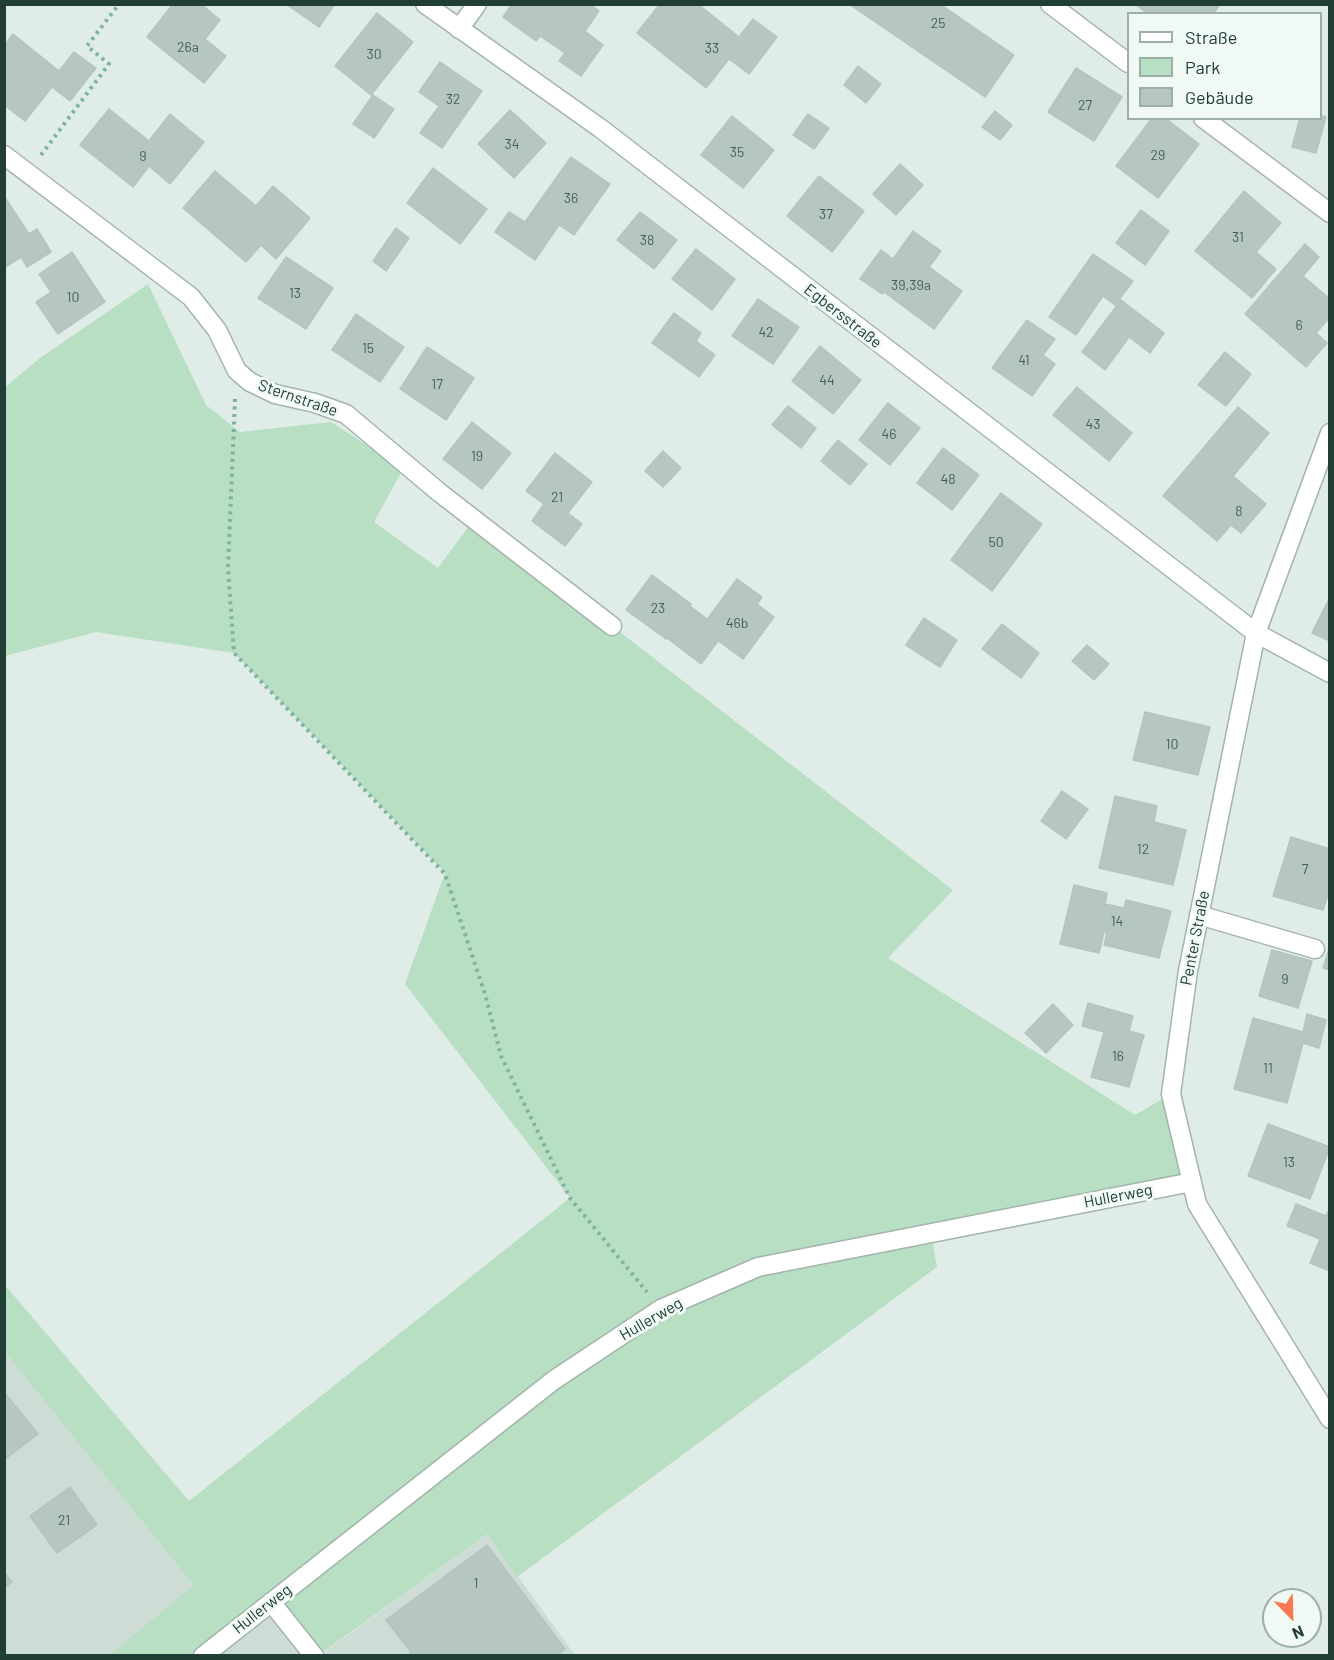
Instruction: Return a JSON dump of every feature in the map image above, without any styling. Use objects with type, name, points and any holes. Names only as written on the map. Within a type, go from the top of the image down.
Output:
[{"type":"street","name":"Egbersstraße","points":[[425,4],[600,128],[1256,633],[1329,673]]},
{"type":"street","points":[[459,28],[477,4]]},
{"type":"street","points":[[1050,4],[1127,62]]},
{"type":"street","points":[[1206,120],[1329,213]]},
{"type":"street","points":[[4,155],[191,297],[217,330],[237,371]]},
{"type":"street","name":"Sternstraße","points":[[237,371],[250,382],[275,394],[315,403],[346,414],[440,493],[612,626]]},
{"type":"street","name":"Penter Straße","points":[[1329,433],[1256,633],[1188,970],[1171,1094],[1197,1204],[1329,1419]]},
{"type":"street","points":[[1199,915],[1316,948]]},
{"type":"street","name":"Hullerweg","points":[[203,1656],[554,1380],[661,1309],[758,1267],[1192,1182]]},
{"type":"street","points":[[271,1602],[314,1656]]},
{"type":"path","points":[[28,173],[109,64],[87,46],[119,4]]},
{"type":"path","points":[[237,371],[228,568],[234,653],[445,874],[485,994],[501,1056],[570,1198],[661,1309]]},
{"type":"shaded area","points":[[4,1284],[314,1655],[5,1655]]},
{"type":"shaded area","points":[[487,1534],[575,1655],[319,1656]]},
{"type":"green space","points":[[148,284],[206,405],[240,432],[331,422],[403,469],[374,522],[438,568],[474,519],[953,890],[888,958],[1135,1115],[1171,1094],[1192,1182],[931,1234],[937,1267],[517,1577],[487,1534],[319,1655],[271,1603],[203,1655],[110,1655],[194,1585],[5,1352],[4,1284],[189,1501],[570,1198],[405,984],[445,873],[234,653],[96,632],[5,656],[5,387],[40,358]]},
{"type":"building","points":[[173,4],[201,4],[220,20],[205,39],[226,56],[204,83],[147,37]]},
{"type":"building","points":[[286,4],[335,4],[319,27]]},
{"type":"building","points":[[512,4],[590,4],[599,11],[585,31],[603,45],[581,76],[559,61],[565,53],[540,36],[536,41],[503,17]]},
{"type":"building","points":[[660,4],[698,4],[739,37],[753,19],[777,37],[749,74],[729,59],[706,88],[637,33]]},
{"type":"building","points":[[849,4],[940,4],[1014,55],[985,97]]},
{"type":"building","points":[[1135,4],[1216,4],[1219,6],[1214,12],[1145,12]]},
{"type":"building","points":[[377,13],[413,42],[371,95],[335,66]]},
{"type":"building","points":[[13,34],[59,71],[74,52],[96,68],[70,101],[52,87],[25,121],[4,105],[4,46]]},
{"type":"building","points":[[440,62],[482,91],[442,148],[420,133],[439,106],[419,92]]},
{"type":"building","points":[[858,66],[881,84],[866,103],[844,85]]},
{"type":"building","points":[[1076,68],[1122,97],[1094,141],[1048,112]]},
{"type":"building","points":[[373,95],[394,109],[374,138],[353,124]]},
{"type":"building","points":[[109,109],[149,141],[170,114],[204,142],[170,184],[149,166],[133,187],[80,145]]},
{"type":"building","points":[[510,110],[546,143],[514,178],[478,144]]},
{"type":"building","points":[[995,111],[1012,125],[1000,140],[982,127]]},
{"type":"building","points":[[808,114],[829,128],[814,149],[793,135]]},
{"type":"building","points":[[732,116],[774,150],[743,188],[701,155]]},
{"type":"building","points":[[1322,116],[1326,117],[1316,153],[1292,147],[1299,120],[1322,120]]},
{"type":"building","points":[[1150,120],[1168,120],[1199,144],[1158,198],[1116,166]]},
{"type":"building","points":[[571,157],[610,184],[574,235],[559,225],[535,260],[495,232],[509,212],[525,222]]},
{"type":"building","points":[[900,164],[923,185],[896,215],[873,194]]},
{"type":"building","points":[[433,168],[487,209],[460,244],[407,203]]},
{"type":"building","points":[[215,171],[256,206],[273,186],[310,218],[276,259],[261,245],[246,262],[183,208]]},
{"type":"building","points":[[819,176],[864,211],[832,252],[787,216]]},
{"type":"building","points":[[1244,191],[1281,223],[1256,252],[1276,269],[1252,298],[1195,251]]},
{"type":"building","points":[[4,196],[29,234],[37,229],[51,252],[27,267],[21,257],[4,268]]},
{"type":"building","points":[[1141,210],[1169,231],[1145,265],[1116,243]]},
{"type":"building","points":[[640,212],[677,240],[654,269],[617,240]]},
{"type":"building","points":[[396,228],[409,238],[386,271],[373,261]]},
{"type":"building","points":[[913,231],[941,251],[929,267],[962,291],[934,329],[884,292],[882,294],[860,279],[881,250],[893,259]]},
{"type":"building","points":[[1305,244],[1319,257],[1303,276],[1330,299],[1330,317],[1316,333],[1327,343],[1306,367],[1245,314]]},
{"type":"building","points":[[696,249],[735,279],[712,310],[672,279]]},
{"type":"building","points":[[72,252],[105,302],[58,334],[36,302],[51,292],[39,274]]},
{"type":"building","points":[[1093,254],[1133,281],[1115,305],[1103,296],[1076,335],[1049,317]]},
{"type":"building","points":[[286,257],[333,288],[306,329],[258,298]]},
{"type":"building","points":[[758,299],[799,327],[773,364],[732,336]]},
{"type":"building","points":[[1121,300],[1164,333],[1150,353],[1129,337],[1105,370],[1082,352]]},
{"type":"building","points":[[674,313],[701,333],[696,341],[715,355],[699,377],[652,343]]},
{"type":"building","points":[[356,314],[404,347],[380,382],[332,350]]},
{"type":"building","points":[[1027,320],[1055,339],[1043,355],[1055,364],[1032,396],[992,368]]},
{"type":"building","points":[[820,346],[861,380],[833,414],[792,381]]},
{"type":"building","points":[[427,347],[474,378],[446,420],[400,389]]},
{"type":"building","points":[[1225,352],[1251,374],[1226,406],[1198,385]]},
{"type":"building","points":[[1077,387],[1132,433],[1109,461],[1053,415]]},
{"type":"building","points":[[888,403],[920,428],[890,465],[859,440]]},
{"type":"building","points":[[788,406],[816,428],[801,448],[772,425]]},
{"type":"building","points":[[1238,407],[1269,433],[1233,476],[1266,504],[1241,533],[1231,525],[1217,541],[1163,496]]},
{"type":"building","points":[[472,422],[511,453],[482,489],[443,459]]},
{"type":"building","points":[[838,440],[867,464],[850,485],[821,461]]},
{"type":"building","points":[[943,448],[979,475],[952,510],[917,483]]},
{"type":"building","points":[[663,451],[681,468],[663,487],[645,471]]},
{"type":"building","points":[[555,453],[592,482],[568,513],[582,524],[565,546],[532,521],[544,504],[526,491]]},
{"type":"building","points":[[1001,493],[1042,524],[992,591],[951,560]]},
{"type":"building","points":[[652,575],[691,604],[666,639],[626,610]]},
{"type":"building","points":[[737,579],[762,597],[757,604],[774,617],[743,659],[701,628]]},
{"type":"building","points":[[1330,597],[1330,641],[1312,633]]},
{"type":"building","points":[[690,606],[707,619],[701,628],[718,641],[701,664],[667,638]]},
{"type":"building","points":[[924,618],[957,640],[940,667],[906,645]]},
{"type":"building","points":[[1002,624],[1039,653],[1021,678],[982,649]]},
{"type":"building","points":[[1087,645],[1109,664],[1094,680],[1072,661]]},
{"type":"building","points":[[1145,712],[1210,727],[1198,775],[1133,760]]},
{"type":"building","points":[[1062,791],[1088,809],[1066,839],[1041,821]]},
{"type":"building","points":[[1115,796],[1157,806],[1154,822],[1186,830],[1173,885],[1099,868]]},
{"type":"building","points":[[1291,837],[1330,849],[1330,888],[1323,910],[1273,896]]},
{"type":"building","points":[[1074,885],[1107,893],[1105,904],[1124,908],[1126,900],[1171,911],[1159,958],[1104,945],[1107,932],[1104,932],[1099,953],[1060,944]]},
{"type":"building","points":[[1330,946],[1330,970],[1323,968]]},
{"type":"building","points":[[1272,950],[1312,961],[1298,1008],[1259,996]]},
{"type":"building","points":[[1088,1003],[1133,1016],[1129,1031],[1144,1035],[1129,1087],[1091,1077],[1104,1032],[1082,1026]]},
{"type":"building","points":[[1053,1004],[1073,1025],[1046,1053],[1025,1033]]},
{"type":"building","points":[[1307,1014],[1326,1020],[1319,1048],[1303,1043],[1287,1103],[1234,1089],[1253,1018],[1303,1032]]},
{"type":"building","points":[[1268,1124],[1330,1147],[1310,1199],[1248,1176]]},
{"type":"building","points":[[1296,1204],[1326,1216],[1330,1207],[1330,1271],[1310,1263],[1320,1239],[1287,1226]]},
{"type":"building","points":[[4,1392],[38,1434],[4,1460]]},
{"type":"building","points":[[70,1487],[97,1525],[57,1553],[30,1516]]},
{"type":"building","points":[[487,1545],[565,1649],[557,1656],[407,1656],[411,1652],[386,1620]]},
{"type":"building","points":[[4,1572],[12,1582],[4,1588]]}]
